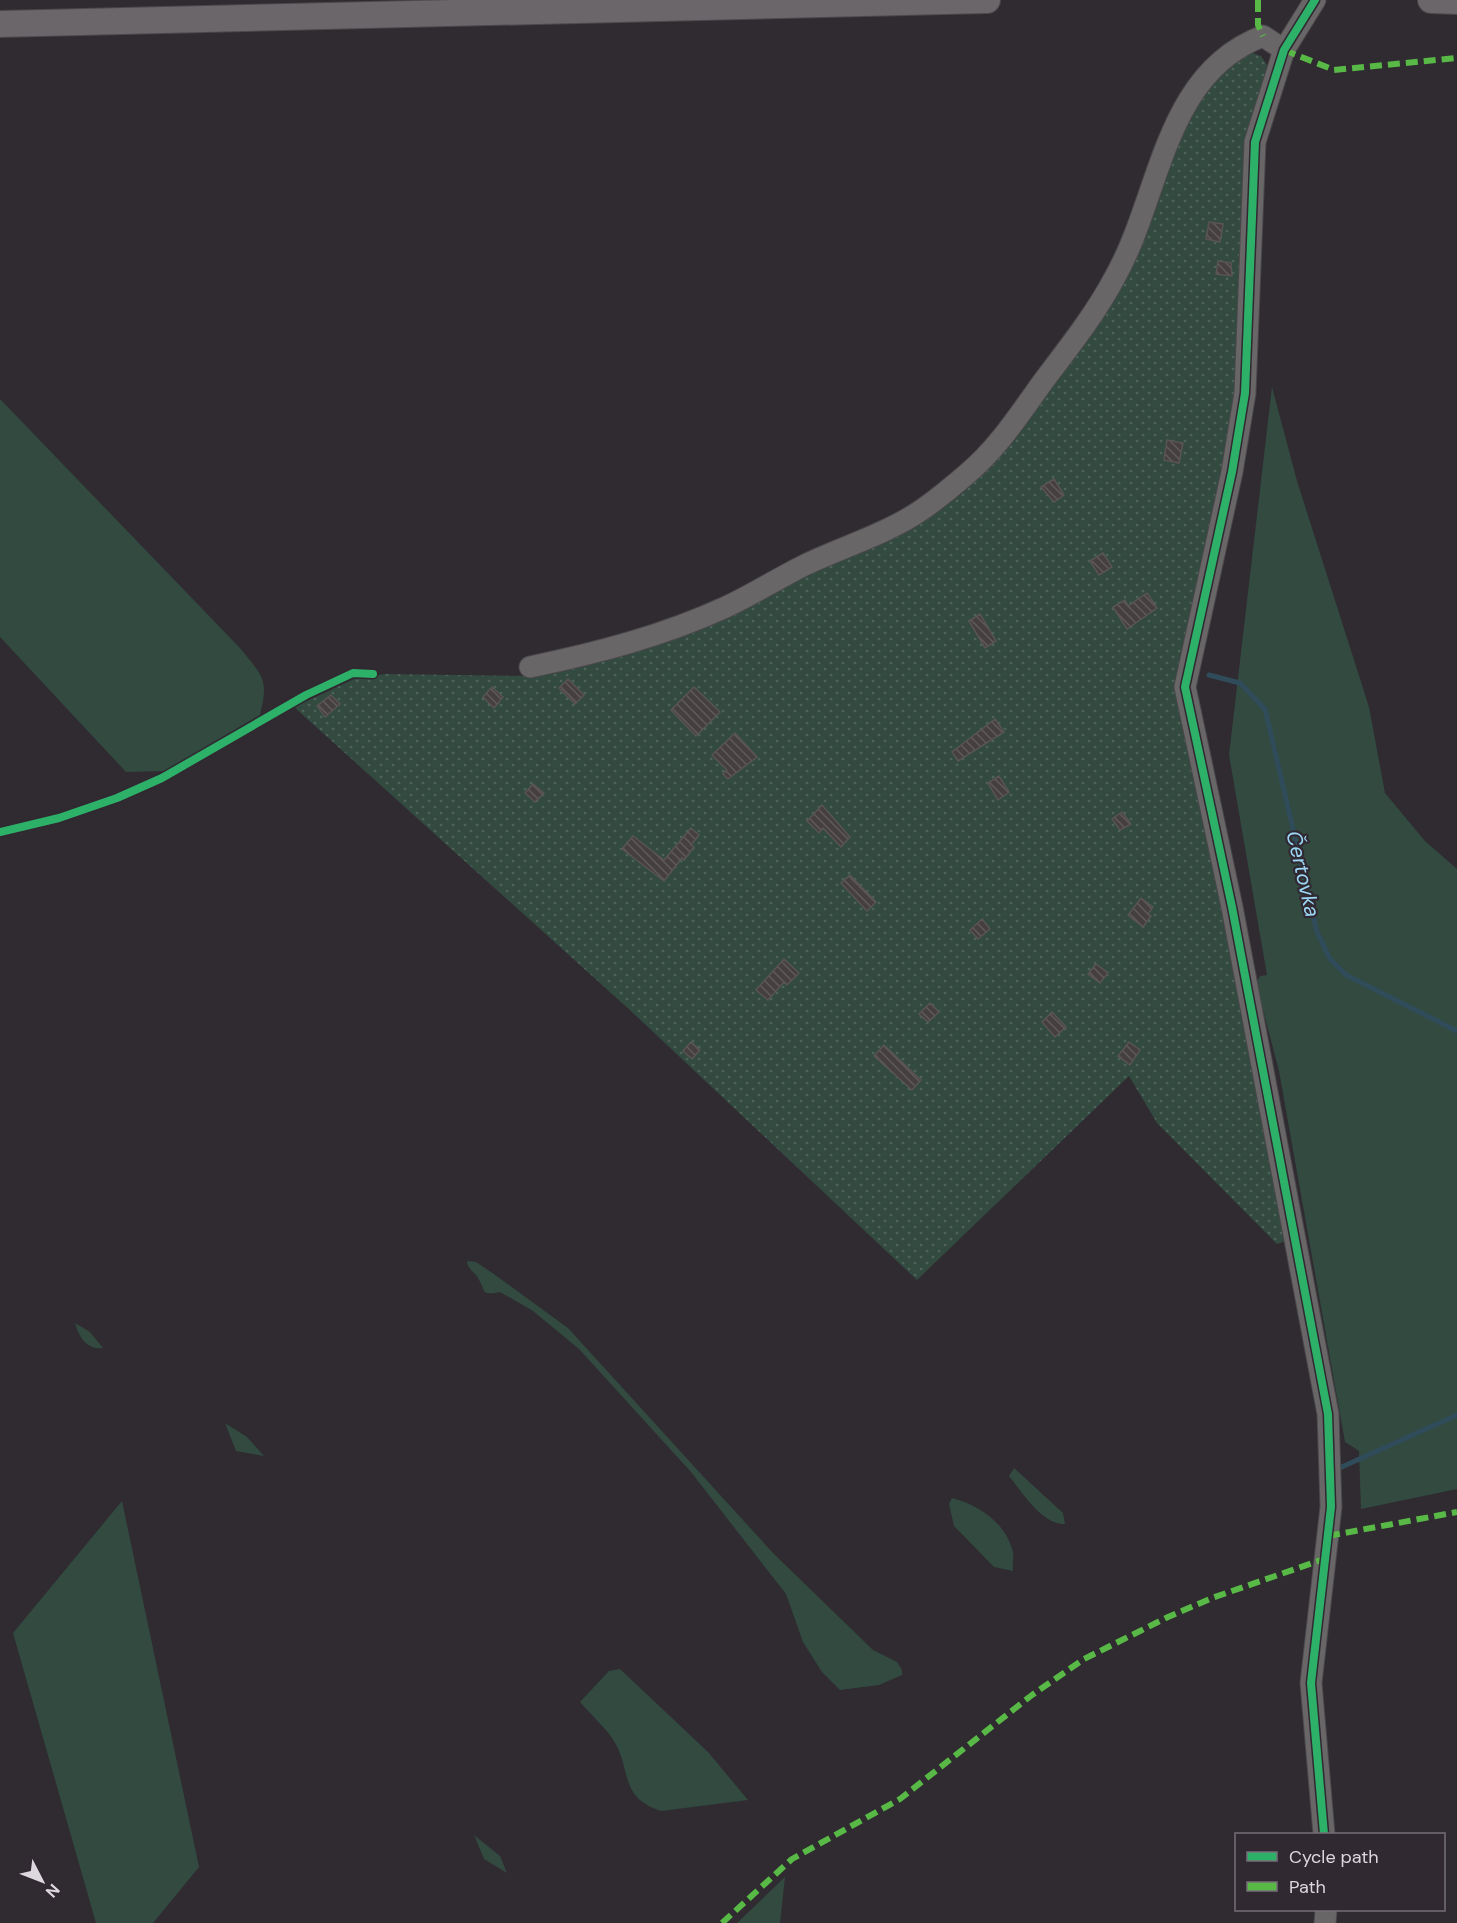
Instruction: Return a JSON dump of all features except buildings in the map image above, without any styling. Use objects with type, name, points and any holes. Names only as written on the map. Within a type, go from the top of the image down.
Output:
[{"type":"main road","points":[[0,24],[987,0]]},
{"type":"main road","points":[[1431,0],[1457,0]]},
{"type":"street","points":[[1316,0],[1284,50],[1255,142],[1245,393],[1232,472],[1185,687],[1232,907],[1328,1414],[1331,1507],[1311,1683],[1324,1833]]},
{"type":"street","points":[[530,667],[645,640],[725,607],[806,564],[922,510],[969,472],[1002,438],[1115,279],[1128,252],[1169,137],[1186,101],[1221,59],[1248,42],[1263,36],[1284,50]]},
{"type":"green space","points":[[1250,52],[1261,56],[1267,65],[1246,156],[1237,397],[1188,640],[1190,758],[1248,1038],[1286,1241],[1277,1244],[1157,1123],[1129,1076],[917,1280],[632,1012],[294,707],[356,678],[385,674],[536,676],[924,518],[1077,348],[1132,268],[1187,115],[1227,63]]},
{"type":"green space","points":[[1272,387],[1297,481],[1369,707],[1385,793],[1425,841],[1457,869],[1457,1489],[1361,1509],[1359,1451],[1345,1442],[1279,1071],[1256,983],[1260,976],[1267,975],[1229,755]]},
{"type":"green space","points":[[0,399],[240,648],[262,678],[264,693],[260,715],[165,771],[126,772],[0,637]]},
{"type":"green space","points":[[467,1261],[476,1262],[568,1328],[773,1553],[873,1650],[897,1662],[902,1675],[879,1685],[840,1690],[822,1672],[803,1642],[786,1594],[691,1472],[579,1349],[533,1311],[500,1292],[486,1293]]},
{"type":"green space","points":[[75,1323],[90,1332],[103,1348],[92,1347],[84,1342]]},
{"type":"green space","points":[[225,1423],[247,1437],[264,1456],[236,1451]]},
{"type":"green space","points":[[1014,1468],[1063,1513],[1065,1524],[1048,1519],[1033,1506],[1009,1476]]},
{"type":"green space","points":[[952,1498],[972,1505],[998,1524],[1013,1552],[1013,1571],[994,1567],[954,1526],[949,1504]]},
{"type":"green space","points":[[122,1501],[199,1867],[153,1923],[96,1923],[13,1633]]},
{"type":"green space","points":[[620,1669],[708,1752],[748,1800],[661,1811],[638,1798],[628,1781],[614,1741],[580,1702],[609,1671]]},
{"type":"green space","points":[[474,1835],[500,1856],[507,1873],[484,1859]]},
{"type":"green space","points":[[785,1877],[780,1923],[737,1923]]},
{"type":"waterway","name":"Čertovka","points":[[1209,675],[1240,683],[1265,709],[1317,932],[1330,959],[1346,975],[1457,1031]]},
{"type":"waterway","points":[[1335,1470],[1457,1415]]},
{"type":"marked path","points":[[1258,0],[1258,25],[1263,36]]},
{"type":"marked path","points":[[1284,50],[1334,70],[1457,58]]},
{"type":"marked path","points":[[1328,1536],[1457,1512]]},
{"type":"marked path","points":[[722,1923],[792,1859],[900,1799],[1032,1695],[1084,1659],[1212,1598],[1324,1559]]},
{"type":"cycle path","points":[[1315,0],[1284,50],[1255,142],[1245,393],[1232,472],[1185,687],[1232,907],[1328,1414],[1331,1507],[1311,1683],[1324,1833]]},
{"type":"cycle path","points":[[0,832],[59,818],[117,798],[162,778],[306,695],[353,673],[373,674]]}]
